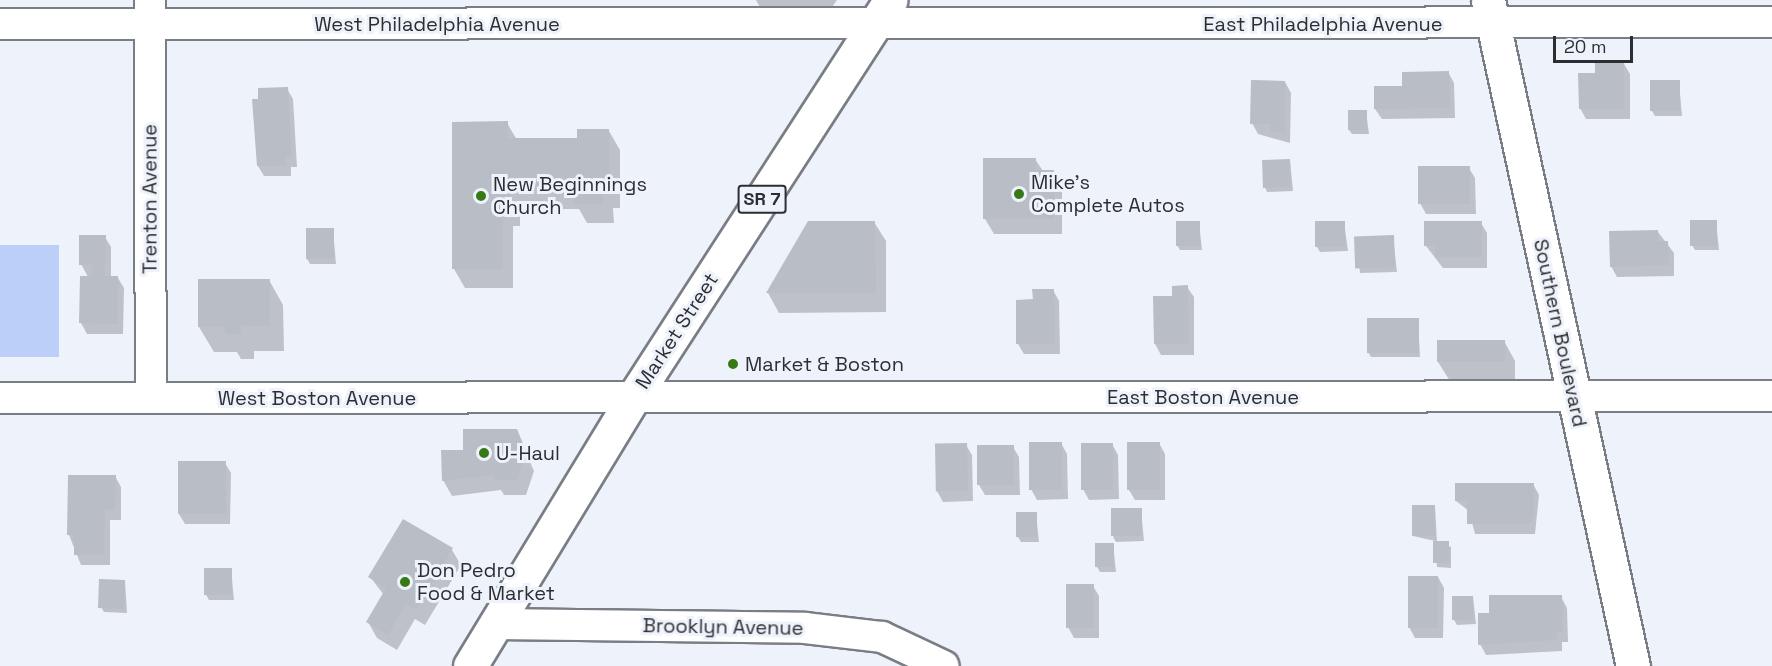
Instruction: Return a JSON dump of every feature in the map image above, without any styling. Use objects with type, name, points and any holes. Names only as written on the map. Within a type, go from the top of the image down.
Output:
[{"type":"main road","name":"Market Street","points":[[470,666],[633,398],[882,12]]},
{"type":"main road","name":"Southern Boulevard","points":[[1490,12],[1633,666]]},
{"type":"street","name":"West Philadelphia Avenue","points":[[0,24],[150,12],[882,12]]},
{"type":"street","name":"Trenton Avenue","points":[[150,12],[151,398]]},
{"type":"street","name":"East Philadelphia Avenue","points":[[882,12],[1490,12],[1772,22]]},
{"type":"street","name":"East Boston Avenue","points":[[633,398],[1772,396]]},
{"type":"street","name":"West Boston Avenue","points":[[0,398],[633,398]]},
{"type":"street","name":"Brooklyn Avenue","points":[[495,624],[815,629],[882,637],[944,666]]},
{"type":"shaded area","points":[[0,245],[59,245],[59,357],[0,357]]},
{"type":"building","points":[[1595,62],[1624,62],[1624,109],[1579,109],[1578,73],[1595,73]]},
{"type":"building","points":[[1449,71],[1450,108],[1374,109],[1374,86],[1402,86],[1402,72]]},
{"type":"building","points":[[1251,80],[1285,81],[1285,133],[1270,132],[1270,124],[1250,124]]},
{"type":"building","points":[[1650,80],[1680,80],[1680,111],[1650,111]]},
{"type":"building","points":[[288,87],[292,157],[286,157],[286,166],[257,166],[252,99],[258,99],[258,88]]},
{"type":"building","points":[[1348,110],[1367,110],[1367,130],[1348,130]]},
{"type":"building","name":"New Beginnings Church","points":[[508,121],[508,138],[577,138],[577,129],[609,129],[610,189],[603,189],[603,204],[574,204],[574,190],[510,190],[510,207],[503,207],[503,269],[452,269],[452,122]]},
{"type":"building","name":"Mike's Complete Autos","points":[[983,158],[1036,158],[1036,170],[1054,170],[1054,219],[983,219]]},
{"type":"building","points":[[1290,159],[1291,187],[1263,188],[1262,160]]},
{"type":"building","points":[[1418,166],[1470,166],[1470,204],[1418,204]]},
{"type":"building","points":[[1690,220],[1717,220],[1717,246],[1690,246]]},
{"type":"building","points":[[808,221],[875,221],[876,293],[766,293]]},
{"type":"building","points":[[1176,221],[1200,221],[1200,246],[1176,246]]},
{"type":"building","points":[[1315,221],[1345,221],[1345,247],[1315,247]]},
{"type":"building","points":[[1424,221],[1482,221],[1482,257],[1435,257],[1435,246],[1424,246]]},
{"type":"building","points":[[306,228],[334,228],[334,259],[306,259]]},
{"type":"building","points":[[1658,230],[1658,241],[1668,241],[1669,265],[1610,267],[1609,231]]},
{"type":"building","points":[[79,235],[106,235],[105,276],[118,276],[118,324],[79,323],[80,276],[91,276],[92,265],[79,265]]},
{"type":"building","points":[[1394,235],[1395,267],[1355,268],[1354,236]]},
{"type":"building","points":[[198,279],[270,279],[270,326],[241,326],[241,334],[225,334],[225,327],[198,327]]},
{"type":"building","points":[[1188,285],[1189,344],[1154,344],[1153,296],[1172,296],[1172,286]]},
{"type":"building","points":[[1032,289],[1054,289],[1055,344],[1016,344],[1016,300],[1033,299]]},
{"type":"building","points":[[1367,318],[1419,318],[1419,353],[1367,353]]},
{"type":"building","points":[[1437,340],[1505,340],[1505,362],[1437,362]]},
{"type":"building","name":"U-Haul","points":[[463,429],[517,429],[526,451],[517,480],[494,480],[494,475],[442,481],[441,450],[463,450]]},
{"type":"building","points":[[1029,442],[1062,442],[1062,490],[1029,490]]},
{"type":"building","points":[[1127,442],[1160,442],[1160,490],[1127,490]]},
{"type":"building","points":[[967,443],[968,491],[936,492],[935,444]]},
{"type":"building","points":[[1081,443],[1113,443],[1113,490],[1081,490]]},
{"type":"building","points":[[977,445],[1014,445],[1014,485],[977,485]]},
{"type":"building","points":[[178,461],[226,461],[226,514],[178,514]]},
{"type":"building","points":[[68,475],[116,475],[115,510],[105,510],[104,555],[74,555],[74,535],[67,535]]},
{"type":"building","points":[[1455,483],[1534,483],[1534,515],[1529,524],[1467,524],[1467,501],[1455,501]]},
{"type":"building","points":[[1412,505],[1435,505],[1435,536],[1412,536]]},
{"type":"building","points":[[1111,508],[1142,508],[1142,536],[1111,536]]},
{"type":"building","points":[[1016,512],[1037,512],[1037,537],[1016,537]]},
{"type":"building","name":"Don Pedro Food & Market","points":[[403,519],[453,548],[416,610],[406,604],[388,635],[366,622],[386,588],[368,577]]},
{"type":"building","points":[[1433,541],[1449,541],[1449,563],[1433,563]]},
{"type":"building","points":[[1095,543],[1114,543],[1114,567],[1095,567]]},
{"type":"building","points":[[204,568],[232,568],[232,595],[204,595]]},
{"type":"building","points":[[1408,576],[1438,576],[1438,628],[1408,628]]},
{"type":"building","points":[[99,579],[125,580],[124,609],[98,608]]},
{"type":"building","points":[[1066,584],[1094,584],[1094,628],[1066,628]]},
{"type":"building","points":[[1489,595],[1562,595],[1563,632],[1557,632],[1557,640],[1478,645],[1478,613],[1489,613]]},
{"type":"building","points":[[1452,596],[1473,596],[1473,620],[1452,620]]},
{"type":"place","name":"Mike's Complete Autos","points":[[1019,194]]},
{"type":"place","name":"New Beginnings Church","points":[[481,196]]},
{"type":"place","name":"Market & Boston","points":[[733,364]]},
{"type":"place","name":"U-Haul","points":[[484,453]]},
{"type":"place","name":"Don Pedro Food & Market","points":[[405,582]]}]
